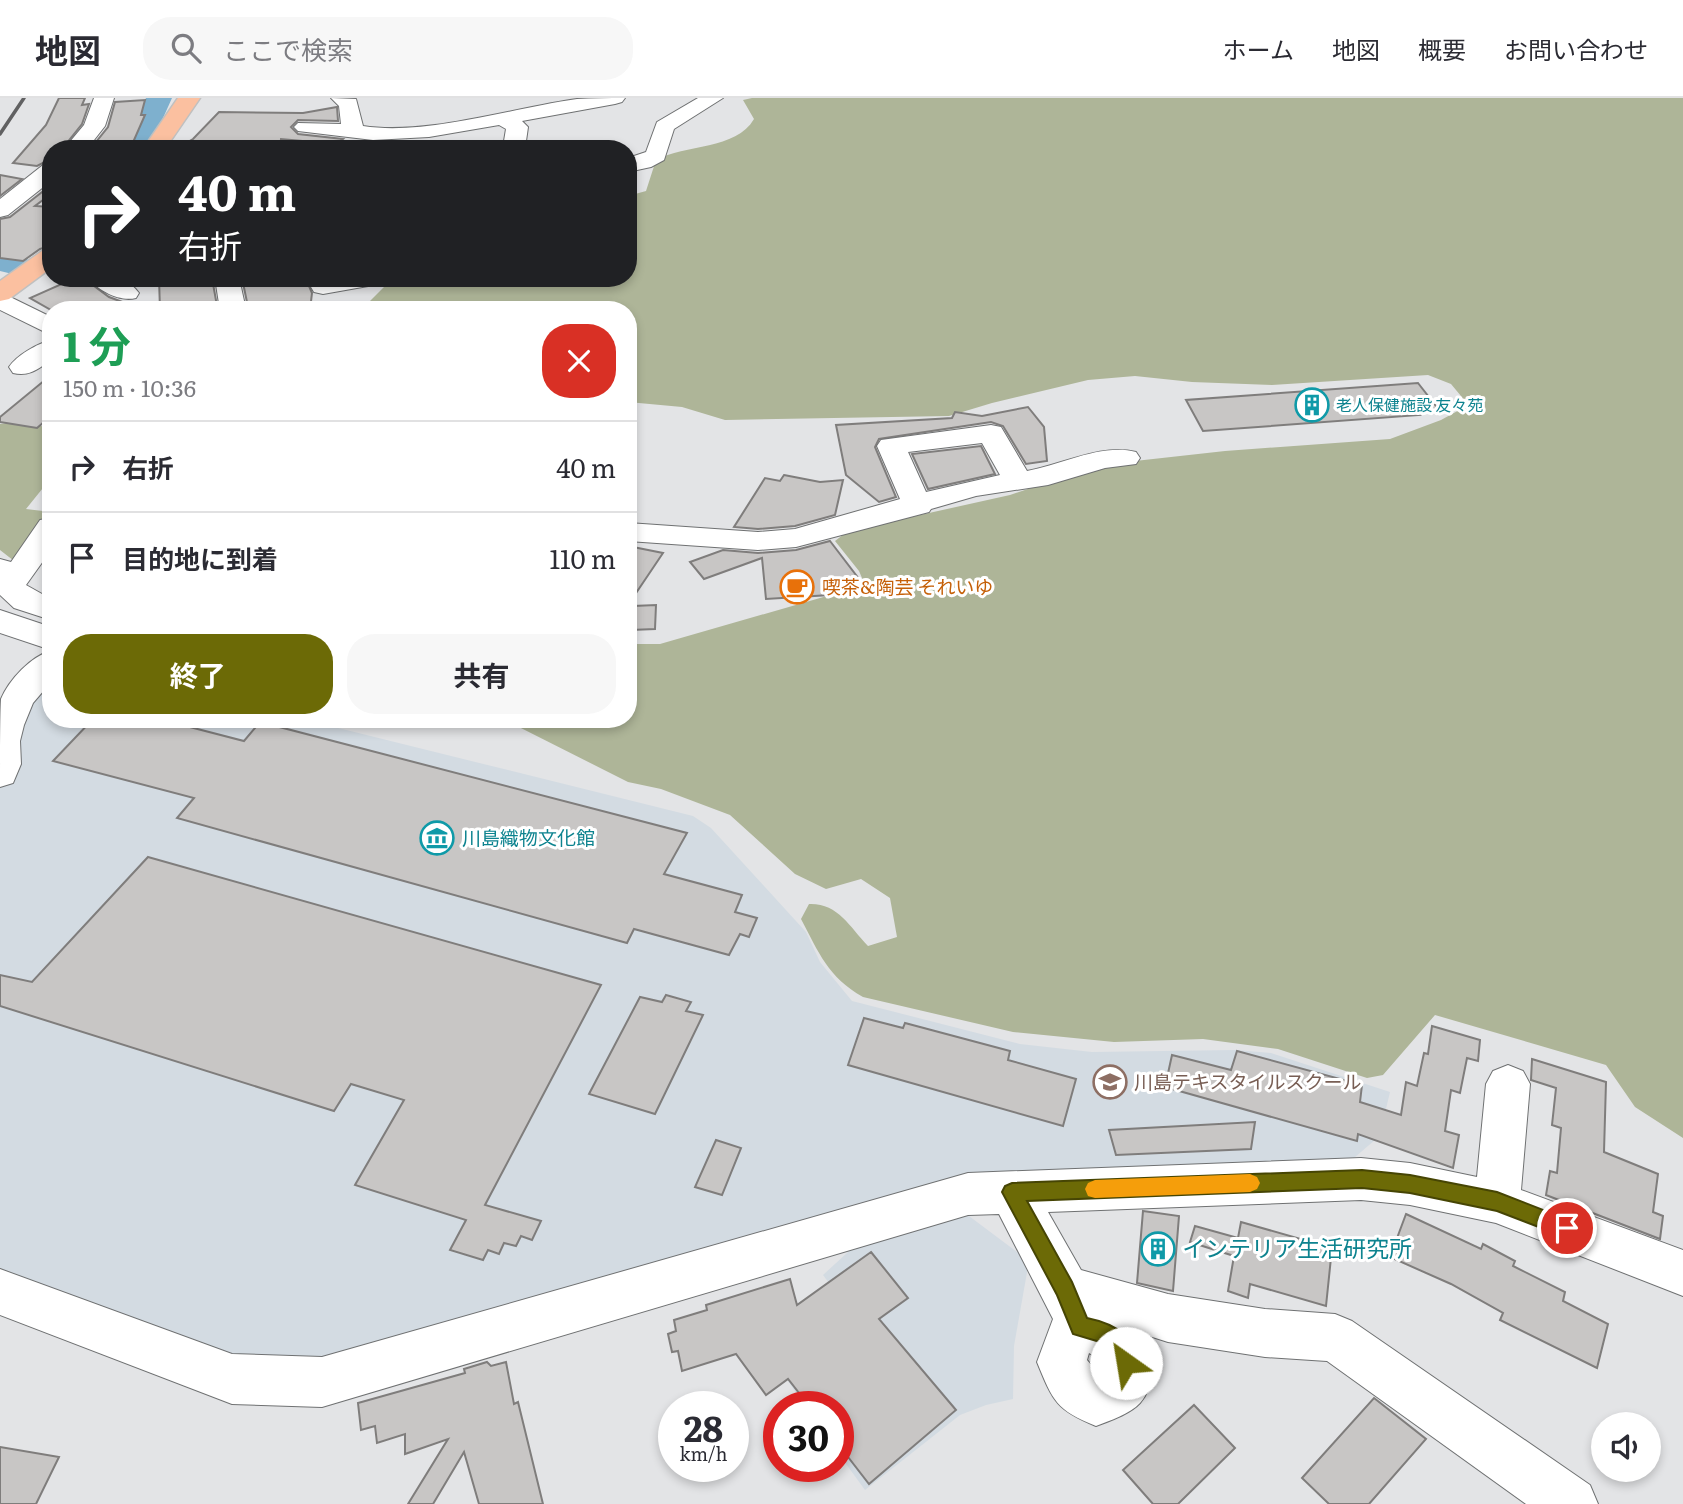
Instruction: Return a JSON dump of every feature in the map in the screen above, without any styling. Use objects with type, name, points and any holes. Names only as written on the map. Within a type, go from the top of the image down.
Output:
[{"type":"main road","points":[[160,140],[189,98]]},
{"type":"main road","points":[[0,293],[42,263]]},
{"type":"street","points":[[82,140],[110,98]]},
{"type":"street","points":[[341,98],[349,103],[353,131]]},
{"type":"street","points":[[305,127],[373,134],[429,131],[615,98]]},
{"type":"street","points":[[637,163],[656,155],[664,126],[713,98]]},
{"type":"street","points":[[565,107],[579,126]]},
{"type":"street","points":[[502,118],[517,127],[515,140]]},
{"type":"street","points":[[0,209],[42,177]]},
{"type":"street","points":[[117,287],[127,293]]},
{"type":"street","points":[[318,292],[339,287]]},
{"type":"street","points":[[0,300],[42,322]]},
{"type":"street","points":[[22,367],[42,354]]},
{"type":"street","points":[[918,506],[891,446],[990,433],[1018,481]]},
{"type":"street","points":[[637,532],[705,535],[758,541],[796,538],[918,506],[974,488],[1048,476],[1119,452]]},
{"type":"street","points":[[42,537],[5,578],[25,603],[42,608]]},
{"type":"street","points":[[0,621],[42,636]]},
{"type":"street","points":[[0,774],[5,754],[2,738],[13,708],[28,683],[42,670]]},
{"type":"street","points":[[1497,1202],[1508,1084]]},
{"type":"street","points":[[2,1296],[232,1379],[322,1382],[968,1194],[1362,1179],[1410,1184],[1497,1202],[1683,1273]]},
{"type":"street","points":[[1012,1192],[1073,1308],[1168,1318],[1265,1333],[1335,1338],[1569,1503]]},
{"type":"shaded area","points":[[42,688],[42,728],[338,728],[693,816],[711,828],[806,932],[820,962],[852,1001],[1020,1044],[1092,1052],[1236,1050],[1271,1053],[1390,1092],[1385,1113],[1375,1140],[1341,1169],[963,1177],[325,1358],[258,1364],[0,1274],[0,786],[7,778],[19,726]]},
{"type":"shaded area","points":[[961,1210],[1029,1261],[1014,1346],[1013,1399],[960,1415],[865,1490],[854,1475],[854,1391],[795,1391],[788,1381],[862,1327],[823,1275],[860,1241]]},
{"type":"green space","points":[[1683,98],[1683,1138],[1635,1107],[1606,1065],[1435,1015],[1383,1075],[1367,1078],[1278,1049],[1203,1039],[1114,1042],[1013,1032],[863,997],[833,972],[819,953],[801,919],[809,904],[828,907],[842,917],[868,946],[897,937],[890,898],[861,879],[826,889],[795,874],[730,815],[661,789],[628,782],[521,728],[637,728],[637,644],[660,644],[865,585],[859,571],[835,541],[848,531],[1010,495],[1099,465],[1225,451],[1390,439],[1441,420],[1463,408],[1466,402],[1451,384],[1428,375],[1272,385],[1192,382],[1135,376],[1088,380],[949,416],[725,420],[682,407],[637,403],[637,301],[370,301],[384,287],[637,287],[637,194],[646,191],[656,160],[723,141],[746,129],[754,119],[743,100]]},
{"type":"green space","points":[[0,424],[42,426],[42,489],[26,509],[42,511],[42,531],[18,564],[0,550]]},
{"type":"building","points":[[59,98],[85,98],[82,105],[89,104],[82,124],[69,140],[42,140],[42,164],[37,166],[13,163],[46,125]]},
{"type":"building","points":[[145,100],[141,115],[145,115],[134,140],[98,140],[108,127],[115,102]]},
{"type":"building","points":[[337,107],[338,121],[298,120],[291,127],[298,134],[343,139],[191,140],[219,112],[303,113]]},
{"type":"building","points":[[0,175],[22,179],[0,196]]},
{"type":"building","points":[[42,192],[42,201],[35,206],[42,206],[42,248],[23,261],[0,258],[0,219],[10,217]]},
{"type":"building","points":[[55,287],[95,287],[120,301],[42,301],[42,305],[30,298]]},
{"type":"building","points":[[159,287],[214,287],[216,301],[160,301]]},
{"type":"building","points":[[244,287],[309,287],[312,293],[311,301],[247,301]]},
{"type":"building","points":[[42,382],[42,424],[37,428],[0,422],[0,417]]},
{"type":"building","name":"老人保健施設 友々苑","points":[[1418,383],[1439,410],[1418,412],[1420,415],[1203,431],[1186,400]]},
{"type":"building","points":[[1028,407],[1044,427],[1047,461],[1026,464],[1003,426],[991,422],[879,439],[875,447],[896,497],[879,502],[846,475],[836,425],[952,418],[955,412],[982,416]]},
{"type":"building","points":[[981,446],[995,474],[928,489],[912,454]]},
{"type":"building","points":[[784,475],[820,482],[843,480],[835,515],[795,526],[758,529],[734,527],[765,478],[780,481]]},
{"type":"building","points":[[830,541],[859,579],[829,587],[830,595],[766,599],[762,558],[704,579],[690,562],[723,550],[758,553],[796,550]]},
{"type":"building","points":[[637,548],[663,553],[637,592]]},
{"type":"building","points":[[656,605],[655,629],[637,630],[637,606]]},
{"type":"building","points":[[84,728],[194,728],[244,741],[255,728],[283,728],[687,833],[664,874],[742,895],[735,912],[757,918],[749,937],[740,934],[729,955],[634,929],[627,943],[177,818],[194,798],[53,761]]},
{"type":"building","points":[[148,857],[601,985],[485,1205],[541,1221],[532,1240],[521,1236],[516,1246],[504,1243],[499,1254],[488,1250],[483,1260],[450,1250],[466,1220],[355,1185],[404,1100],[351,1084],[334,1111],[0,1006],[0,975],[32,982]]},
{"type":"building","points":[[666,995],[691,1002],[686,1011],[703,1015],[655,1114],[589,1094],[640,997],[662,1002]]},
{"type":"building","points":[[864,1018],[903,1028],[905,1023],[1010,1051],[1008,1060],[1076,1079],[1063,1126],[848,1065]]},
{"type":"building","points":[[1432,1026],[1480,1040],[1478,1061],[1467,1058],[1460,1093],[1451,1090],[1445,1131],[1459,1135],[1453,1168],[1358,1134],[1357,1141],[1165,1087],[1172,1055],[1231,1070],[1237,1051],[1362,1085],[1360,1102],[1401,1115],[1406,1082],[1417,1086],[1424,1053],[1428,1054]]},
{"type":"building","points":[[1532,1059],[1606,1082],[1604,1152],[1658,1174],[1653,1212],[1663,1216],[1660,1239],[1546,1195],[1550,1171],[1557,1173],[1561,1128],[1552,1125],[1556,1088],[1531,1080]]},
{"type":"building","points":[[1255,1122],[1251,1149],[1116,1155],[1109,1130]]},
{"type":"building","points":[[716,1140],[741,1148],[722,1195],[695,1187]]},
{"type":"building","name":"インテリア生活研究所","points":[[1143,1211],[1179,1216],[1173,1291],[1137,1283]]},
{"type":"building","points":[[1406,1214],[1481,1249],[1483,1244],[1515,1261],[1513,1266],[1565,1292],[1563,1301],[1608,1324],[1597,1368],[1500,1320],[1503,1313],[1451,1284],[1390,1257]]},
{"type":"building","points":[[1241,1222],[1332,1248],[1326,1306],[1250,1284],[1248,1298],[1228,1291],[1234,1256],[1190,1242],[1195,1226],[1238,1238]]},
{"type":"building","points":[[871,1252],[908,1298],[879,1319],[956,1410],[869,1484],[854,1465],[854,1391],[797,1391],[788,1379],[772,1391],[763,1391],[736,1354],[682,1371],[678,1351],[672,1352],[668,1334],[676,1331],[674,1320],[707,1310],[706,1305],[790,1279],[797,1305]]},
{"type":"building","points":[[487,1362],[491,1366],[506,1362],[514,1404],[518,1402],[543,1504],[479,1504],[464,1452],[433,1504],[408,1504],[448,1439],[405,1454],[405,1434],[377,1443],[375,1426],[361,1430],[358,1403],[465,1373],[464,1369]]},
{"type":"building","points":[[1374,1398],[1426,1439],[1369,1504],[1329,1504],[1302,1478]]},
{"type":"building","points":[[1194,1405],[1235,1448],[1178,1504],[1153,1504],[1123,1470]]},
{"type":"building","points":[[0,1447],[59,1457],[36,1504],[0,1504]]},
{"type":"waterway","points":[[137,140],[146,127],[159,98]]},
{"type":"waterway","points":[[0,256],[6,263],[21,267]]},
{"type":"railway","points":[[0,134],[24,98]]},
{"type":"slow traffic","points":[[1095,1189],[1250,1183]]},
{"type":"place","name":"老人保健施設 友々苑","points":[[1312,405]]},
{"type":"place","name":"喫茶&陶芸 それいゆ","points":[[797,587]]},
{"type":"place","name":"川島織物文化館","points":[[437,838]]},
{"type":"place","name":"川島テキスタイルスクール","points":[[1110,1082]]},
{"type":"place","name":"インテリア生活研究所","points":[[1158,1249]]},
{"type":"route","points":[[1126,1363],[1123,1346],[1105,1332],[1081,1327],[1065,1289],[1012,1192],[1362,1179],[1410,1184],[1497,1202],[1567,1228]]}]
